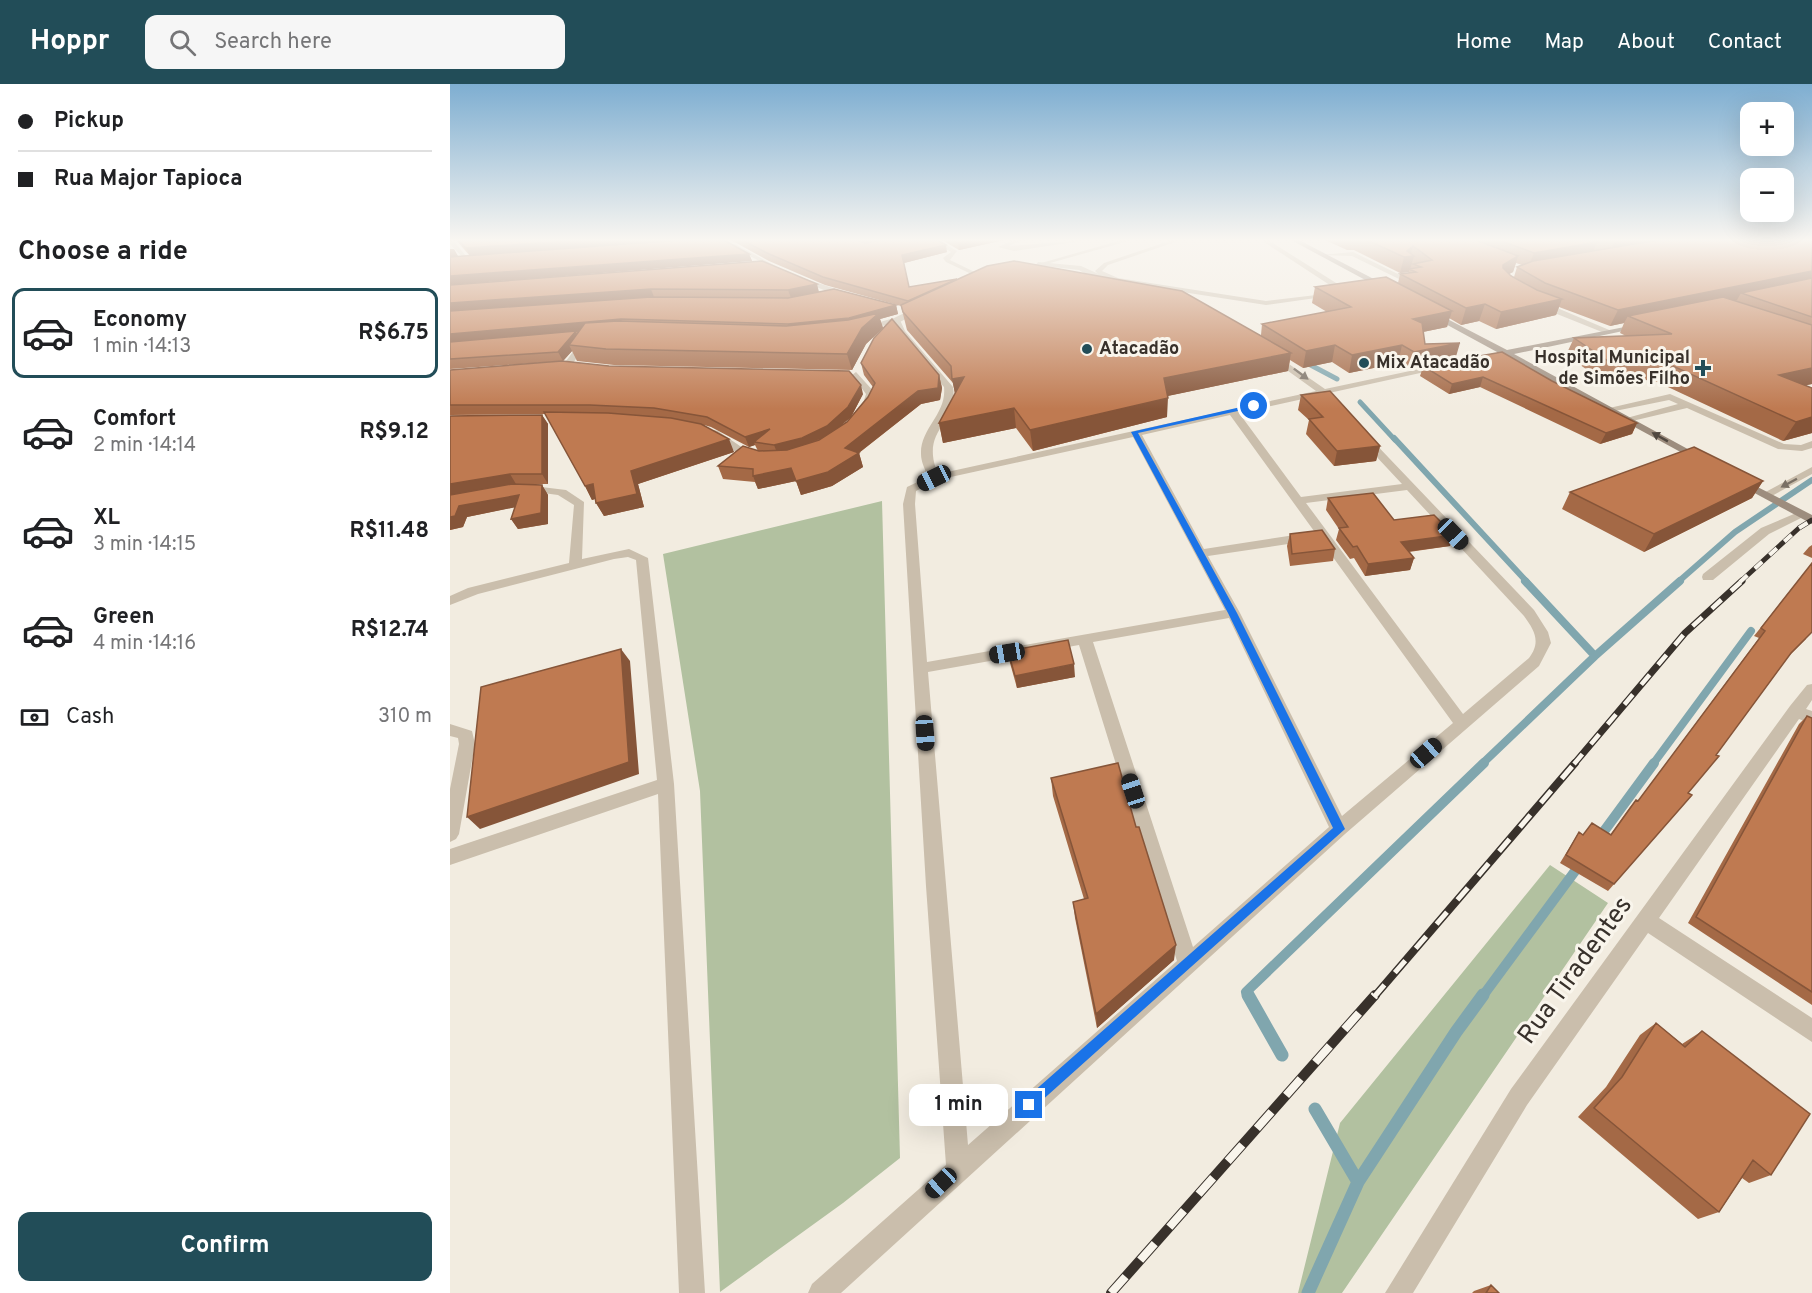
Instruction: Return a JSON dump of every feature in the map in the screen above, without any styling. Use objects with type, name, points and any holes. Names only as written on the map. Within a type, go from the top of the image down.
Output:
[{"type":"main road","points":[[1426,309],[1707,463]]},
{"type":"main road","points":[[1507,353],[1648,324]]},
{"type":"main road","points":[[1727,473],[1803,515]]},
{"type":"street","points":[[1175,296],[1185,299],[1209,296]]},
{"type":"street","points":[[1216,296],[1266,303],[1320,296]]},
{"type":"street","points":[[1536,303],[1610,332]]},
{"type":"street","points":[[884,331],[897,321],[934,304]]},
{"type":"street","points":[[902,310],[912,313]]},
{"type":"street","points":[[852,331],[897,321]]},
{"type":"street","points":[[897,321],[901,332],[948,387],[951,395],[949,405],[928,440],[926,455],[934,478]]},
{"type":"street","points":[[567,365],[590,334],[579,335]]},
{"type":"street","points":[[1266,351],[1322,391],[1346,417]]},
{"type":"street","points":[[1485,357],[1507,353]]},
{"type":"street","points":[[958,1168],[935,886],[909,504],[911,489],[934,478],[1451,364]]},
{"type":"street","points":[[556,366],[579,366]]},
{"type":"street","points":[[854,371],[871,394],[870,403],[855,421]]},
{"type":"street","points":[[1610,409],[1665,397],[1782,447],[1802,448],[1812,444]]},
{"type":"street","points":[[1628,419],[1687,405]]},
{"type":"street","points":[[1232,411],[1461,722]]},
{"type":"street","points":[[821,1293],[1339,829],[1544,652],[1545,641],[1542,631],[1528,613],[1353,426]]},
{"type":"street","points":[[700,429],[717,434],[746,456],[768,460]]},
{"type":"street","points":[[1135,432],[1233,613],[1339,829]]},
{"type":"street","points":[[1771,497],[1812,470]]},
{"type":"street","points":[[1298,501],[1408,487]]},
{"type":"street","points":[[517,489],[560,492],[574,497],[580,504],[575,564]]},
{"type":"street","points":[[1708,577],[1765,531],[1803,515]]},
{"type":"street","points":[[1200,553],[1323,534]]},
{"type":"street","points":[[450,601],[473,591],[575,564],[629,553],[642,558],[666,784],[692,1293]]},
{"type":"street","points":[[921,668],[1233,613]]},
{"type":"street","points":[[1084,641],[1188,963]]},
{"type":"street","name":"Rua Tiradentes","points":[[1398,1293],[1519,1098],[1646,920],[1803,714],[1812,689]]},
{"type":"street","points":[[450,730],[466,735],[467,744],[450,834]]},
{"type":"street","points":[[450,857],[666,784]]},
{"type":"street","points":[[1646,920],[1812,1031]]},
{"type":"green space","points":[[882,501],[900,1158],[843,1203],[720,1292],[700,791],[663,554]]},
{"type":"green space","points":[[1550,865],[1608,903],[1342,1293],[1298,1293],[1340,1123]]},
{"type":"building","points":[[450,296],[544,296],[450,303]]},
{"type":"building","points":[[863,296],[896,305],[849,318],[788,324],[621,319],[450,334],[450,311],[651,297]]},
{"type":"building","points":[[892,296],[918,296],[908,301]]},
{"type":"building","name":"Atacadão","points":[[920,296],[1192,296],[1291,353],[1164,378],[1168,398],[1030,430],[1014,408],[939,423],[964,377],[952,379],[951,366],[903,312],[901,305]]},
{"type":"building","points":[[1332,296],[1424,296],[1452,311],[1413,319],[1422,323],[1425,344],[1460,343],[1414,352],[1402,345],[1352,355],[1335,345],[1306,351],[1262,324],[1351,307]]},
{"type":"building","points":[[1444,296],[1555,296],[1562,299],[1501,312],[1485,304],[1466,308]]},
{"type":"building","points":[[1581,296],[1686,296],[1618,310]]},
{"type":"building","points":[[1751,296],[1812,296],[1812,317]]},
{"type":"building","points":[[1723,297],[1812,325],[1812,368],[1779,375],[1812,388],[1812,417],[1796,422],[1662,361],[1611,363],[1574,338],[1672,334],[1628,316]]},
{"type":"building","points":[[879,313],[862,328],[847,354],[606,349],[569,345],[585,323],[618,321],[786,326],[848,320]]},
{"type":"building","points":[[892,319],[939,375],[938,388],[918,391],[845,448],[859,453],[828,472],[796,481],[791,468],[753,476],[753,469],[718,466],[743,446],[759,451],[787,450],[819,440],[847,422],[868,397],[875,383],[861,363],[874,338]]},
{"type":"building","points":[[576,331],[558,352],[450,359],[450,342]]},
{"type":"building","points":[[1502,352],[1552,381],[1637,423],[1606,433],[1483,377],[1452,384],[1423,366]]},
{"type":"building","points":[[562,361],[609,366],[849,371],[861,385],[848,407],[827,426],[802,438],[774,445],[754,442],[770,429],[745,437],[707,417],[654,408],[590,405],[450,405],[450,370]]},
{"type":"building","points":[[1330,391],[1380,446],[1337,451],[1309,419],[1323,417],[1301,395]]},
{"type":"building","points":[[544,412],[608,413],[671,418],[701,424],[729,439],[631,471],[637,494],[596,503],[593,484],[585,486]]},
{"type":"building","points":[[542,415],[542,474],[510,474],[450,484],[450,416]]},
{"type":"building","points":[[1694,447],[1763,481],[1654,534],[1570,492]]},
{"type":"building","points":[[512,484],[542,485],[541,513],[511,519],[519,495],[459,506],[455,516],[450,517],[450,495]]},
{"type":"building","points":[[1373,493],[1394,520],[1434,515],[1454,535],[1401,542],[1414,558],[1368,564],[1357,546],[1353,547],[1339,528],[1348,527],[1328,498]]},
{"type":"building","points":[[1322,530],[1335,549],[1292,554],[1290,534]]},
{"type":"building","points":[[1812,563],[1812,632],[1791,653],[1716,755],[1719,756],[1688,793],[1692,795],[1614,884],[1566,855],[1579,832],[1583,835],[1592,823],[1611,835],[1765,631],[1761,628]]},
{"type":"building","points":[[1068,640],[1074,664],[1015,676],[1008,651]]},
{"type":"building","points":[[621,649],[629,762],[467,817],[481,687]]},
{"type":"building","points":[[1807,716],[1812,718],[1812,992],[1696,917]]},
{"type":"building","points":[[1118,763],[1136,827],[1139,827],[1176,945],[1096,1014],[1073,902],[1088,898],[1051,778]]},
{"type":"building","points":[[1656,1023],[1685,1047],[1702,1031],[1810,1114],[1771,1175],[1753,1160],[1719,1212],[1594,1108],[1622,1077]]},
{"type":"building","points":[[1491,1285],[1499,1293],[1486,1293]]},
{"type":"waterway","points":[[1303,361],[1337,379]]},
{"type":"waterway","points":[[1360,402],[1395,440]]},
{"type":"waterway","points":[[1394,438],[1527,582]]},
{"type":"waterway","points":[[1678,582],[1735,532],[1812,480]]},
{"type":"waterway","points":[[1525,581],[1595,656]]},
{"type":"waterway","points":[[1595,656],[1680,581]]},
{"type":"waterway","points":[[1653,764],[1751,631]]},
{"type":"waterway","points":[[1482,764],[1595,656]]},
{"type":"waterway","points":[[1249,997],[1246,992],[1484,763]]},
{"type":"waterway","points":[[1599,838],[1654,763]]},
{"type":"waterway","points":[[1482,997],[1581,863]]},
{"type":"waterway","points":[[1248,995],[1282,1055]]},
{"type":"waterway","points":[[1358,1182],[1456,1032],[1483,995]]},
{"type":"waterway","points":[[1315,1109],[1358,1182]]},
{"type":"waterway","points":[[1308,1293],[1358,1182]]},
{"type":"railway","points":[[1740,582],[1799,528],[1812,520]]},
{"type":"railway","points":[[1574,764],[1685,633],[1742,581]]},
{"type":"railway","points":[[1374,997],[1575,763]]},
{"type":"railway","points":[[1111,1293],[1375,995]]},
{"type":"place","name":"Atacadão","points":[[1087,349]]},
{"type":"place","name":"Mix Atacadão","points":[[1364,363]]},
{"type":"place","name":"Hospital Municipal de Simões Filho","points":[[1703,368]]},
{"type":"route","points":[[1029,1105],[1339,829],[1233,613],[1135,432],[1254,406]]}]
